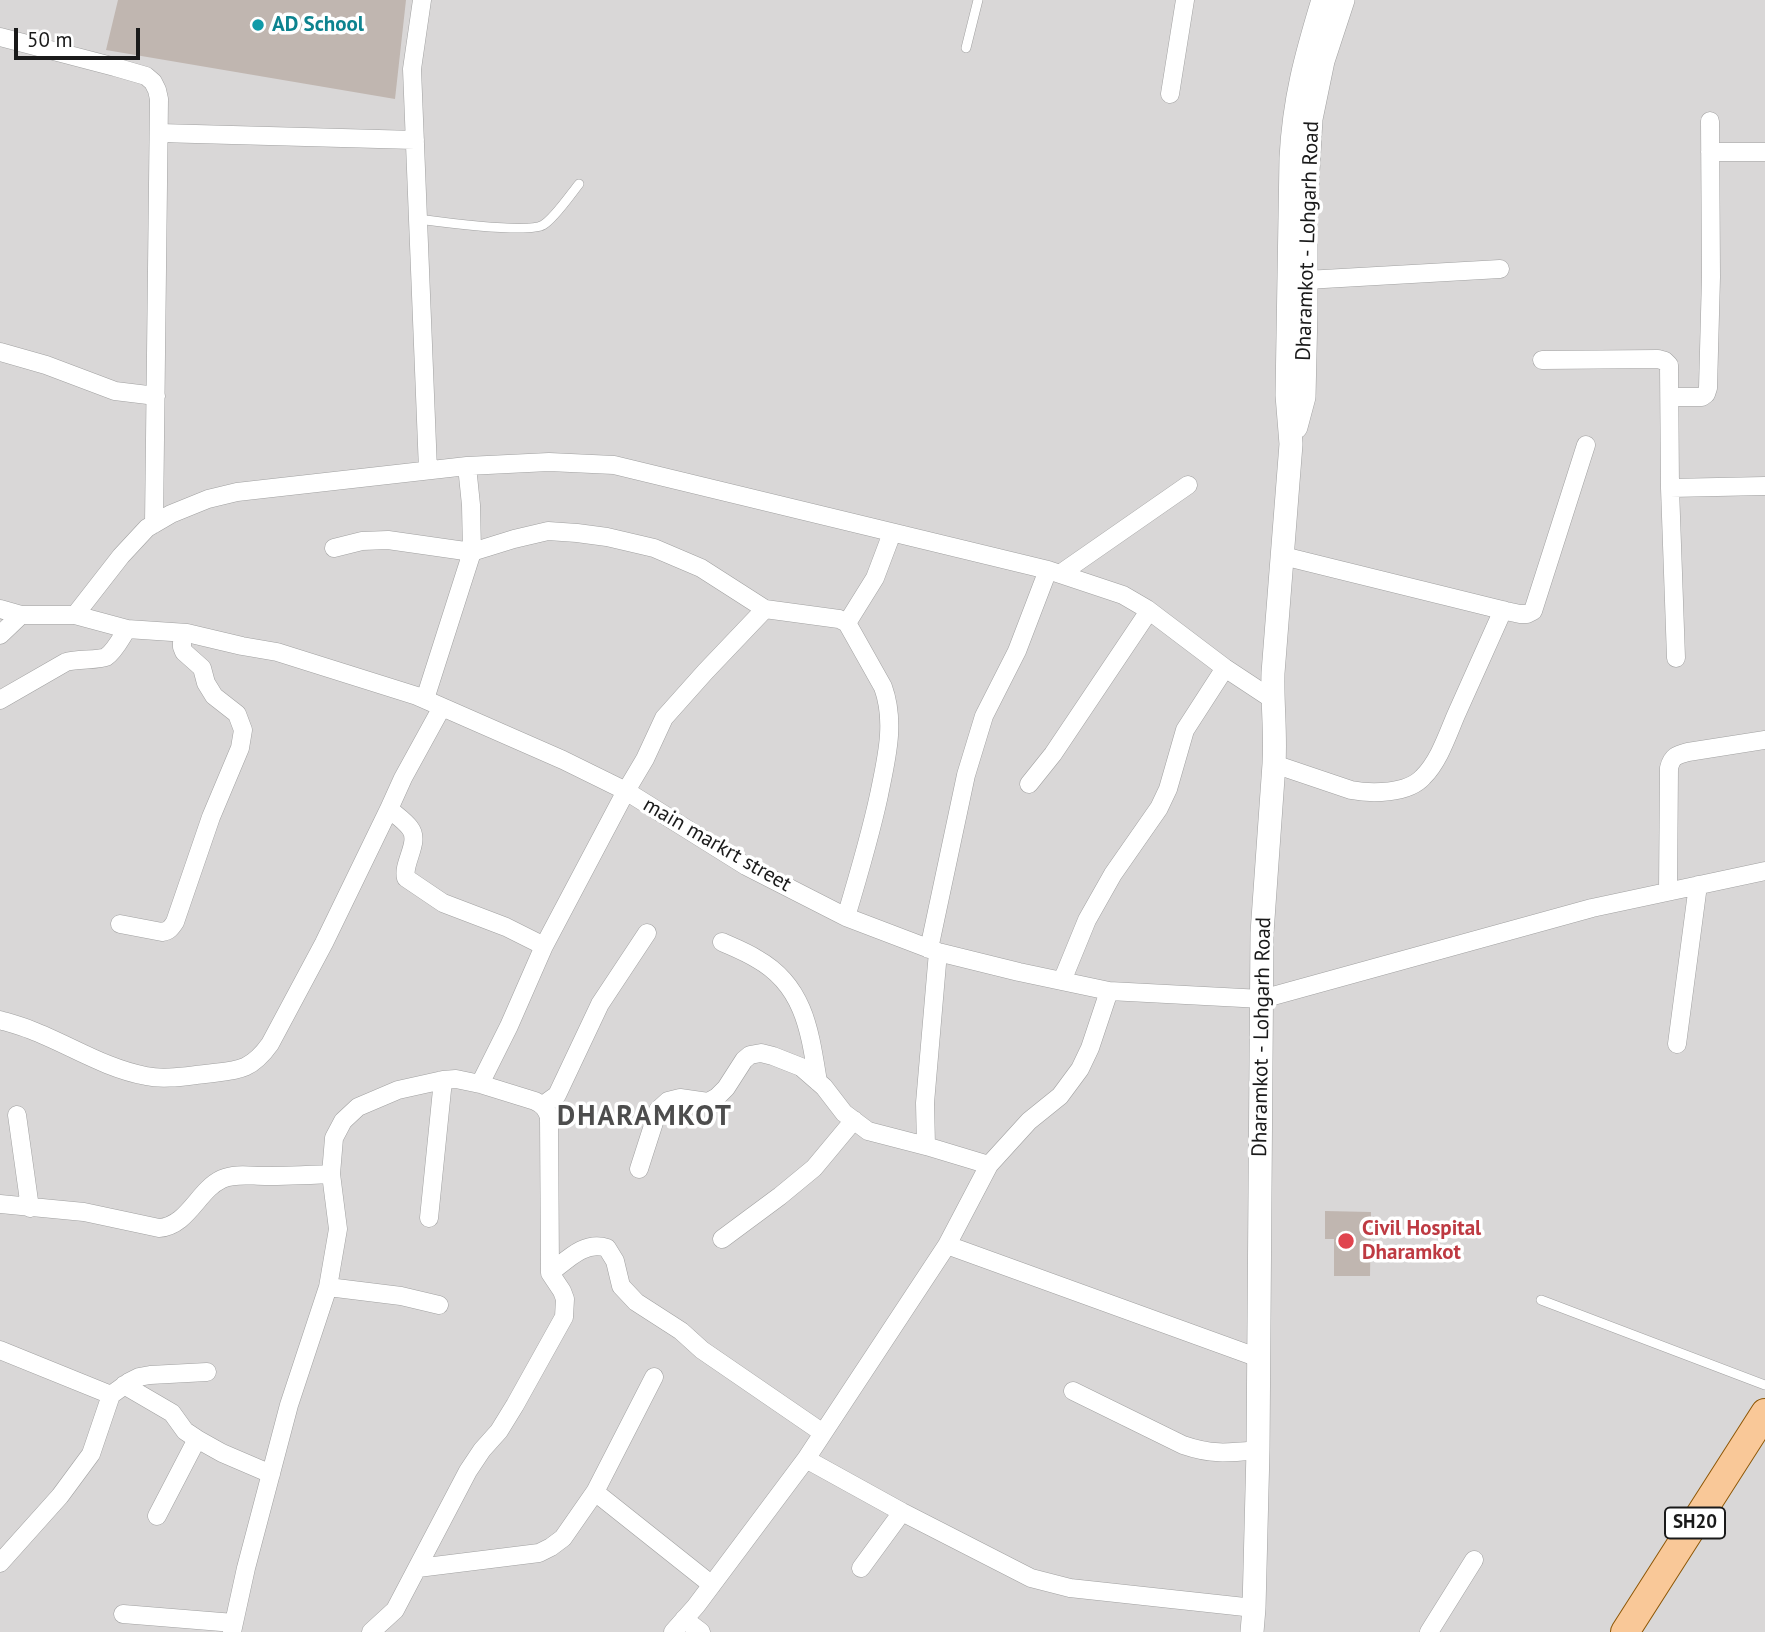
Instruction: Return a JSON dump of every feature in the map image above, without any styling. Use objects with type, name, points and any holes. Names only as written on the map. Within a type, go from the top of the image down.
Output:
[{"type":"main road","name":"SH20","points":[[1625,1632],[1765,1413]]},
{"type":"street","points":[[422,0],[412,69],[428,470]]},
{"type":"street","points":[[1170,94],[1185,0]]},
{"type":"street","name":"Dharamkot - Lohgarh Road","points":[[1252,1632],[1258,1450],[1262,933],[1275,764],[1272,699],[1291,443],[1287,395],[1293,123],[1303,65],[1323,0]]},
{"type":"street","name":"Dharamkot - Lohgarh Road","points":[[1291,443],[1304,397],[1306,205],[1311,119],[1323,61],[1343,0]]},
{"type":"street","points":[[0,37],[146,76],[157,90],[159,133],[154,524]]},
{"type":"street","points":[[1670,397],[1702,397],[1709,388],[1710,121]]},
{"type":"street","points":[[159,133],[415,140]]},
{"type":"street","points":[[1710,152],[1765,152]]},
{"type":"street","points":[[1306,280],[1500,269]]},
{"type":"street","points":[[0,352],[46,365],[116,391],[156,396]]},
{"type":"street","points":[[1542,360],[1658,359],[1669,365],[1676,658]]},
{"type":"street","points":[[1283,556],[1527,614],[1533,611],[1587,445]]},
{"type":"street","points":[[75,615],[146,528],[208,499],[237,492],[467,466],[549,462],[614,466],[1054,572],[1123,595],[1272,699]]},
{"type":"street","points":[[425,699],[472,552],[467,466]]},
{"type":"street","points":[[926,1146],[925,1103],[934,951],[966,775],[984,716],[1054,572],[1188,485]]},
{"type":"street","points":[[1670,488],[1765,486]]},
{"type":"street","points":[[334,548],[362,541],[388,540],[472,552],[548,531],[607,537],[654,548],[701,568],[765,609],[839,619],[847,624],[883,687],[886,696],[889,748],[868,844],[846,917]]},
{"type":"street","points":[[847,624],[875,578],[892,533]]},
{"type":"street","name":"main markrt street","points":[[0,609],[21,615],[75,615],[128,629],[185,633],[278,652],[425,699],[564,760],[626,791],[746,866],[846,917],[934,951],[1109,990],[1262,999],[1592,908],[1765,871]]},
{"type":"street","points":[[480,1084],[544,946],[664,719],[765,609]]},
{"type":"street","points":[[1275,764],[1364,793],[1386,792],[1411,786],[1423,778],[1439,754],[1503,610]]},
{"type":"street","points":[[1028,784],[1053,754],[1149,611]]},
{"type":"street","points":[[0,635],[21,615]]},
{"type":"street","points":[[0,700],[66,662],[104,658],[128,629]]},
{"type":"street","points":[[121,924],[162,932],[172,928],[211,817],[240,748],[243,730],[237,714],[214,696],[208,688],[202,668],[184,652],[182,647],[185,633]]},
{"type":"street","points":[[1062,981],[1087,920],[1113,874],[1159,808],[1168,789],[1185,730],[1225,668]]},
{"type":"street","points":[[0,1020],[32,1030],[107,1065],[148,1077],[233,1071],[249,1066],[270,1044],[324,943],[403,778],[442,707]]},
{"type":"street","points":[[1668,891],[1669,768],[1672,759],[1688,751],[1765,740]]},
{"type":"street","points":[[389,809],[414,834],[405,868],[406,878],[443,903],[506,927],[544,946]]},
{"type":"street","points":[[1677,1044],[1698,885]]},
{"type":"street","points":[[543,1105],[557,1095],[600,1004],[647,933]]},
{"type":"street","points":[[722,942],[759,960],[784,980],[802,1007],[811,1036],[818,1082]]},
{"type":"street","points":[[701,1632],[678,1625],[696,1606],[806,1459],[947,1245],[989,1165],[1029,1121],[1060,1096],[1080,1069],[1090,1048],[1109,990]]},
{"type":"street","points":[[639,1169],[658,1110],[668,1101],[680,1098],[708,1102],[726,1088],[744,1060],[750,1055],[761,1053],[801,1067],[818,1082],[844,1113],[868,1131],[989,1165]]},
{"type":"street","points":[[123,1614],[233,1628],[289,1405],[328,1287],[338,1228],[331,1174],[334,1138],[343,1121],[358,1107],[398,1090],[456,1079],[535,1101],[543,1105],[549,1117],[550,1273],[565,1299],[564,1317],[499,1431],[468,1471],[395,1610],[371,1632]]},
{"type":"street","points":[[429,1218],[443,1080]]},
{"type":"street","points":[[17,1115],[30,1208]]},
{"type":"street","points":[[722,1240],[814,1168],[854,1120]]},
{"type":"street","points":[[0,1204],[83,1212],[159,1228],[169,1227],[216,1182],[225,1177],[331,1174]]},
{"type":"street","points":[[550,1273],[584,1248],[594,1245],[607,1248],[615,1261],[621,1286],[636,1302],[823,1433]]},
{"type":"street","points":[[947,1245],[1259,1358]]},
{"type":"street","points":[[328,1287],[401,1296],[439,1305]]},
{"type":"street","points":[[0,1350],[118,1390],[172,1413],[185,1431],[197,1439],[271,1474]]},
{"type":"street","points":[[0,1563],[60,1496],[90,1454],[118,1390],[139,1377],[150,1374],[207,1372]]},
{"type":"street","points":[[418,1568],[539,1553],[551,1548],[563,1538],[595,1492],[654,1377]]},
{"type":"street","points":[[1073,1391],[1183,1445],[1201,1451],[1218,1454],[1258,1450]]},
{"type":"street","points":[[157,1516],[197,1439]]},
{"type":"street","points":[[806,1459],[1031,1578],[1070,1588],[1254,1608]]},
{"type":"street","points":[[595,1492],[712,1585]]},
{"type":"street","points":[[861,1568],[902,1512]]},
{"type":"street","points":[[1429,1632],[1474,1560]]},
{"type":"lane","points":[[966,48],[978,0]]},
{"type":"lane","points":[[418,219],[536,228],[546,224],[579,184]]},
{"type":"lane","points":[[1541,1300],[1765,1385]]},
{"type":"shaded area","name":"DHARAMKOT","points":[[0,0],[1765,0],[1765,1632],[0,1632]]},
{"type":"building","name":"AD School","points":[[118,0],[406,0],[395,99],[106,50]]},
{"type":"building","points":[[1325,1211],[1371,1212],[1370,1276],[1334,1276],[1334,1239],[1325,1239]]},
{"type":"place","name":"AD School","points":[[258,25]]},
{"type":"place","name":"Civil Hospital Dharamkot","points":[[1346,1241]]},
{"type":"district","name":"DHARAMKOT","points":[[645,1117]]}]
